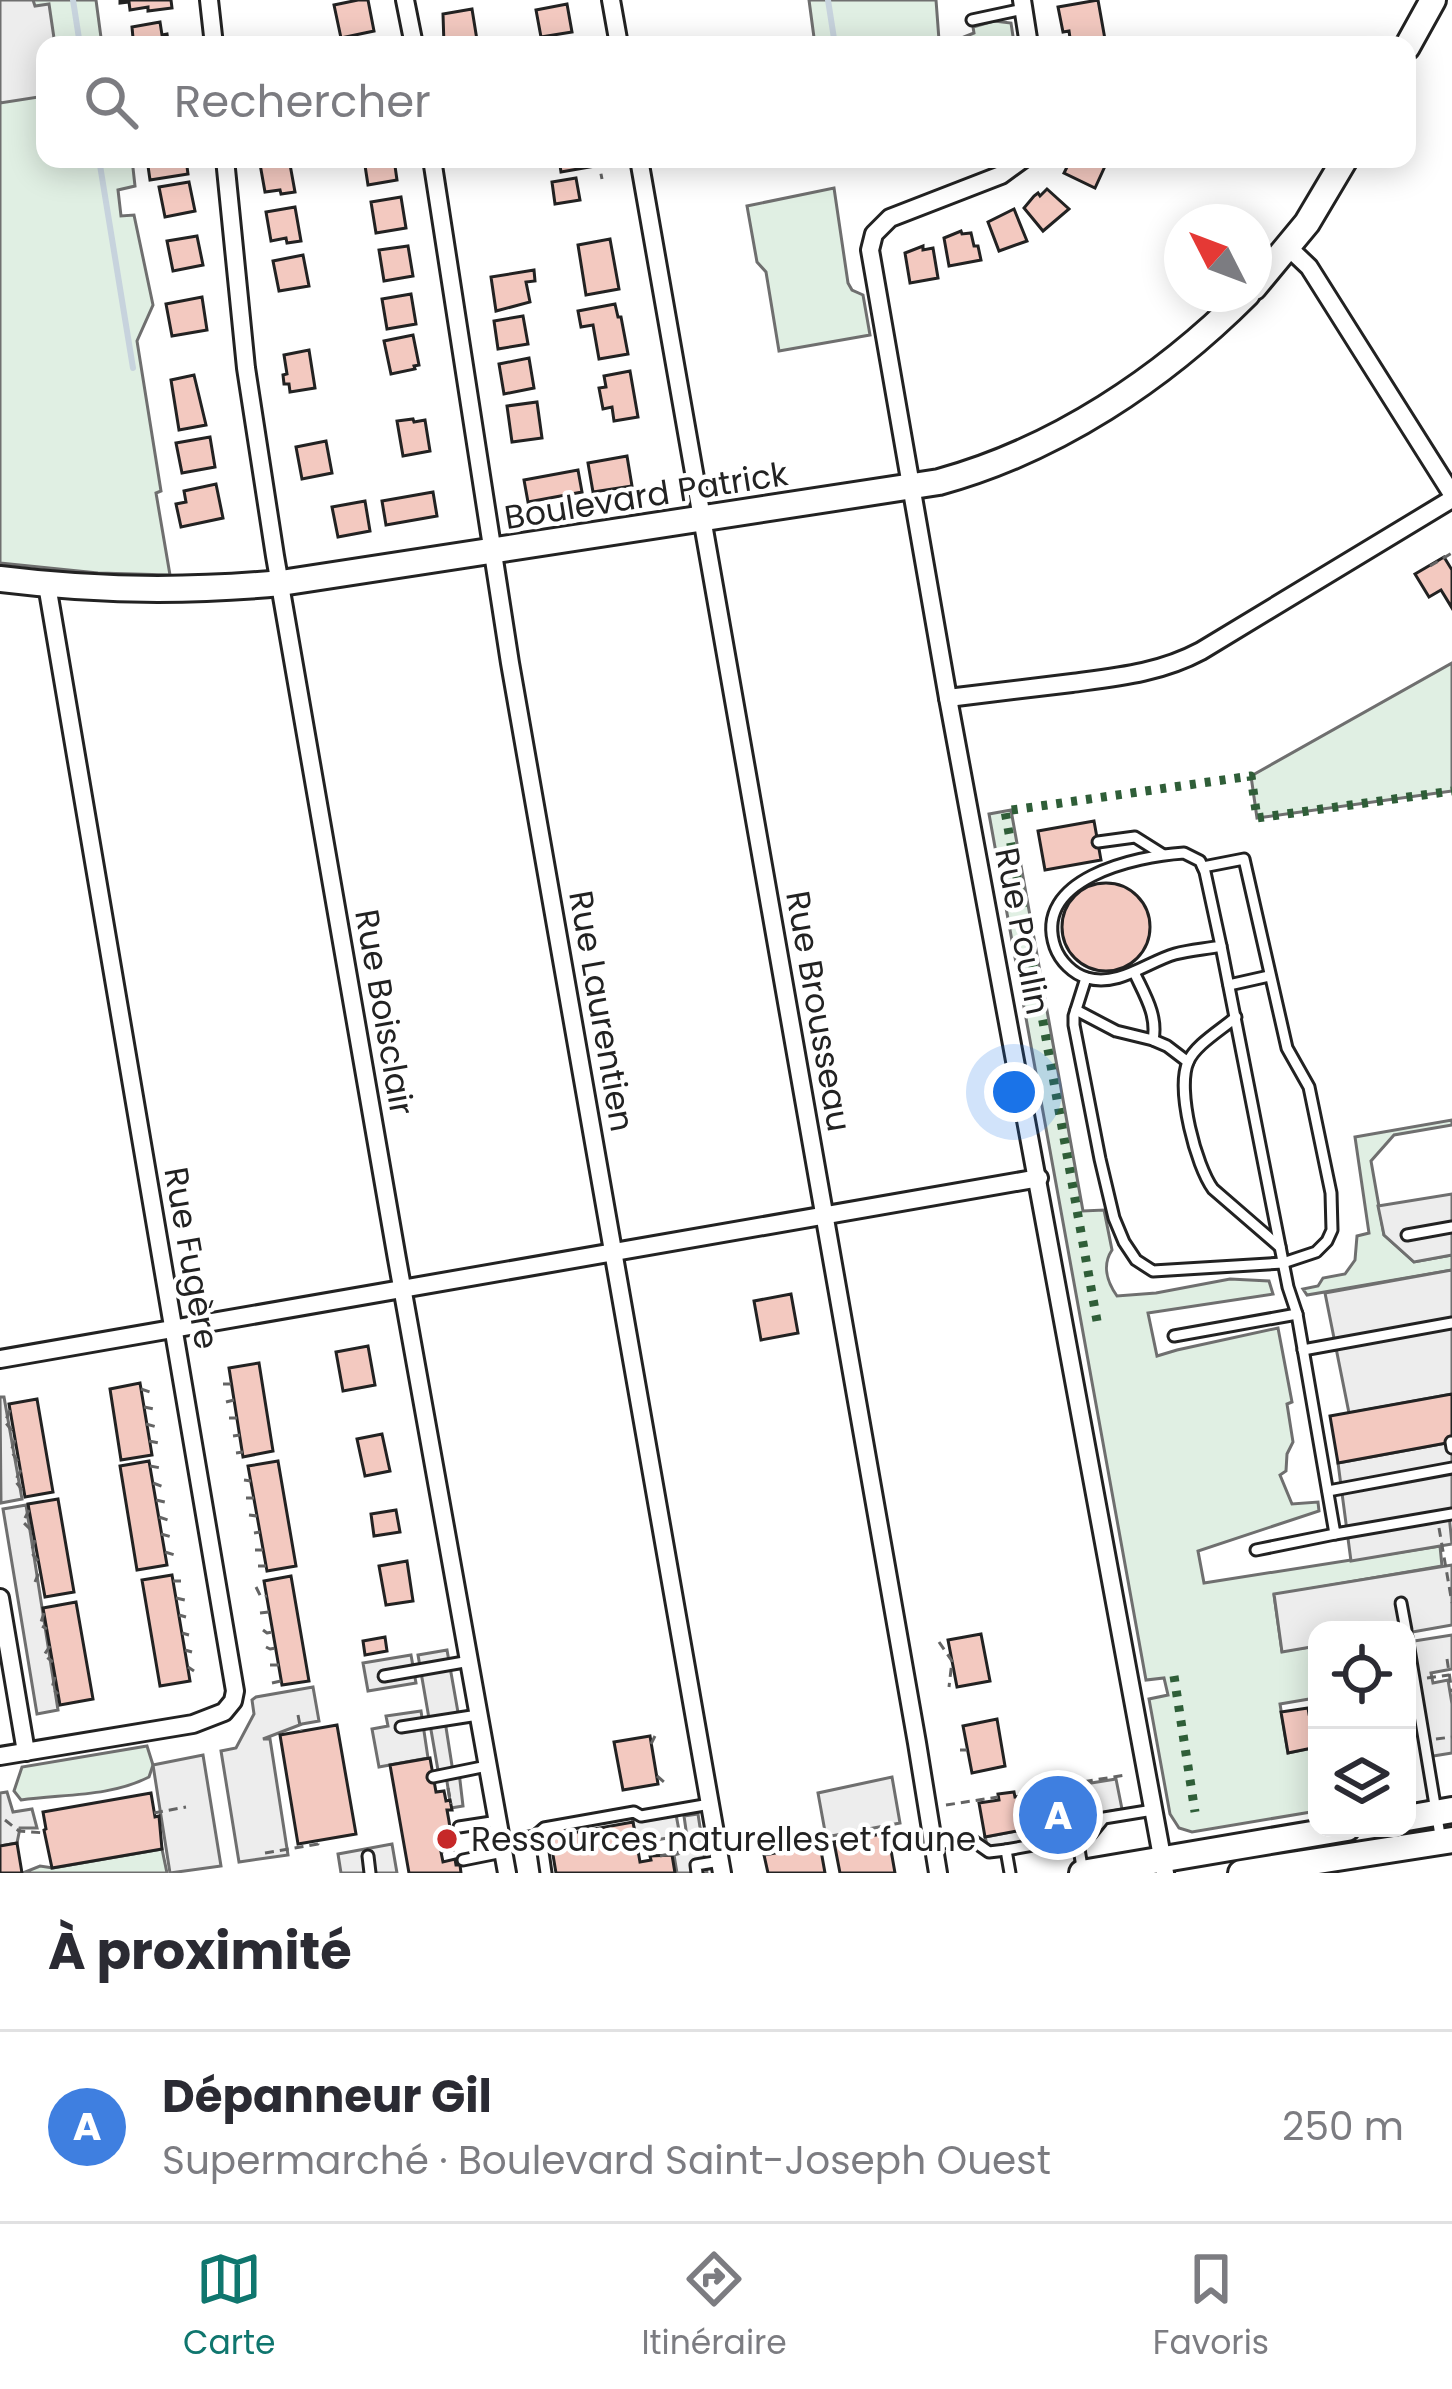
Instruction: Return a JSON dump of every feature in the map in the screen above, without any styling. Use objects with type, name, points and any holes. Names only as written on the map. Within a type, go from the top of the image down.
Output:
[{"type":"street","points":[[209,0],[213,36]]},
{"type":"street","points":[[405,0],[412,36]]},
{"type":"street","points":[[611,0],[617,36]]},
{"type":"street","points":[[1413,36],[1433,0]]},
{"type":"street","points":[[1022,4],[1027,36]]},
{"type":"street","name":"Rue Boisclair","points":[[226,168],[246,368],[281,583],[506,1873]]},
{"type":"street","name":"Rue Laurentien","points":[[433,168],[492,552],[721,1867]]},
{"type":"street","name":"Rue Brousseau","points":[[641,168],[938,1873]]},
{"type":"street","name":"Rue Poulin","points":[[1011,168],[890,218],[874,234],[870,250],[1163,1866]]},
{"type":"street","points":[[1272,266],[1319,205],[1340,168]]},
{"type":"street","points":[[948,698],[1173,665],[1452,497],[1309,268],[1288,247]]},
{"type":"street","name":"Boulevard Patrick","points":[[0,579],[162,591],[281,583],[939,482],[980,470],[1087,419],[1174,359],[1227,312]]},
{"type":"street","name":"Rue Fugère","points":[[0,1756],[193,1724],[218,1715],[233,1701],[233,1670],[47,585]]},
{"type":"street","points":[[0,1359],[1039,1178]]},
{"type":"street","points":[[0,1598],[26,1752]]},
{"type":"street","points":[[1082,1873],[1163,1866],[1308,1836]]},
{"type":"street","points":[[1240,1873],[1446,1840]]},
{"type":"lane","points":[[972,20],[1022,4]]},
{"type":"lane","points":[[1098,842],[1135,837],[1162,854]]},
{"type":"lane","points":[[1221,946],[1175,954],[1119,977],[1086,978],[1058,956],[1051,935],[1059,902],[1075,884],[1104,871],[1162,854],[1184,853],[1203,867],[1221,946],[1236,1017],[1283,1263],[1297,1314],[1335,1534]]},
{"type":"lane","points":[[1086,978],[1074,1025],[1109,1200],[1136,1260],[1153,1271],[1283,1263],[1316,1252],[1332,1230],[1331,1193],[1309,1088],[1287,1048],[1244,859],[1203,867]]},
{"type":"lane","points":[[1134,972],[1156,1027],[1153,1040]]},
{"type":"lane","points":[[1229,985],[1269,976]]},
{"type":"lane","points":[[1076,1010],[1116,1031],[1167,1046],[1188,1062]]},
{"type":"lane","points":[[1236,1017],[1194,1053],[1188,1062],[1185,1093],[1200,1166],[1214,1189],[1280,1247]]},
{"type":"lane","points":[[1408,1235],[1452,1227]]},
{"type":"lane","points":[[1174,1336],[1297,1314]]},
{"type":"lane","points":[[1303,1350],[1452,1323]]},
{"type":"lane","points":[[1328,1491],[1452,1468]]},
{"type":"lane","points":[[1256,1550],[1452,1514]]},
{"type":"lane","points":[[1401,1603],[1404,1621]]},
{"type":"lane","points":[[384,1676],[470,1661]]},
{"type":"lane","points":[[1416,1689],[1446,1840]]},
{"type":"lane","points":[[401,1727],[479,1714]]},
{"type":"lane","points":[[433,1777],[488,1766]]},
{"type":"lane","points":[[464,1860],[535,1836],[544,1828],[710,1804]]},
{"type":"lane","points":[[933,1845],[969,1838],[989,1852],[1006,1850],[1091,1834],[1104,1818],[1153,1810]]},
{"type":"lane","points":[[459,1828],[497,1821]]},
{"type":"lane","points":[[535,1836],[542,1845],[546,1873]]},
{"type":"lane","points":[[1077,1837],[1082,1873]]},
{"type":"lane","points":[[1006,1850],[1010,1873]]},
{"type":"lane","points":[[368,1856],[370,1873]]},
{"type":"lane","points":[[697,1873],[696,1864],[721,1867]]},
{"type":"path","points":[[600,168],[602,179]]},
{"type":"path","points":[[1430,566],[1452,554]]},
{"type":"path","points":[[224,1384],[231,1384]]},
{"type":"path","points":[[140,1389],[150,1392]]},
{"type":"path","points":[[226,1402],[234,1400]]},
{"type":"path","points":[[144,1407],[154,1409]]},
{"type":"path","points":[[10,1409],[5,1422],[15,1436],[11,1451],[20,1467],[15,1481],[24,1492]]},
{"type":"path","points":[[229,1418],[237,1418]]},
{"type":"path","points":[[146,1424],[157,1427]]},
{"type":"path","points":[[232,1436],[240,1435]]},
{"type":"path","points":[[149,1441],[159,1443]]},
{"type":"path","points":[[236,1453],[243,1453]]},
{"type":"path","points":[[150,1466],[161,1468]]},
{"type":"path","points":[[153,1483],[164,1487]]},
{"type":"path","points":[[246,1498],[254,1498]]},
{"type":"path","points":[[156,1500],[166,1502]]},
{"type":"path","points":[[29,1510],[23,1522],[33,1532]]},
{"type":"path","points":[[249,1516],[257,1516]]},
{"type":"path","points":[[159,1517],[168,1520]]},
{"type":"path","points":[[161,1534],[172,1537]]},
{"type":"path","points":[[34,1540],[31,1552],[38,1561]]},
{"type":"path","points":[[1442,1546],[1452,1603]]},
{"type":"path","points":[[255,1550],[263,1550]]},
{"type":"path","points":[[165,1552],[175,1555]]},
{"type":"path","points":[[258,1566],[266,1566]]},
{"type":"path","points":[[35,1582],[40,1570]]},
{"type":"path","points":[[173,1581],[182,1581]]},
{"type":"path","points":[[256,1587],[261,1597],[267,1596]]},
{"type":"path","points":[[176,1598],[185,1600]]},
{"type":"path","points":[[260,1613],[270,1612]]},
{"type":"path","points":[[44,1613],[40,1624],[47,1629]]},
{"type":"path","points":[[179,1615],[186,1617]]},
{"type":"path","points":[[263,1630],[273,1632]]},
{"type":"path","points":[[182,1634],[189,1635]]},
{"type":"path","points":[[939,1642],[952,1661],[949,1687]]},
{"type":"path","points":[[50,1646],[44,1654],[52,1662]]},
{"type":"path","points":[[266,1647],[276,1648]]},
{"type":"path","points":[[185,1650],[192,1652]]},
{"type":"path","points":[[1447,1659],[1452,1692]]},
{"type":"path","points":[[270,1664],[279,1665]]},
{"type":"path","points":[[188,1666],[194,1671]]},
{"type":"path","points":[[55,1677],[52,1688],[58,1694]]},
{"type":"path","points":[[1416,1680],[1450,1678]]},
{"type":"path","points":[[272,1683],[281,1681]]},
{"type":"path","points":[[298,1715],[301,1731]]},
{"type":"path","points":[[651,1744],[655,1736]]},
{"type":"path","points":[[960,1750],[968,1750]]},
{"type":"path","points":[[1069,1784],[1146,1772]]},
{"type":"path","points":[[657,1777],[664,1782]]},
{"type":"path","points":[[927,1808],[998,1797]]},
{"type":"path","points":[[154,1813],[186,1807]]},
{"type":"path","points":[[5,1820],[19,1832],[45,1833]]},
{"type":"path","points":[[660,1856],[689,1850],[692,1838]]},
{"type":"path","points":[[265,1853],[317,1841]]},
{"type":"green space","points":[[0,0],[96,0],[101,36],[36,36],[36,168],[133,168],[135,186],[118,190],[121,216],[134,215],[153,305],[137,341],[170,575],[0,563]]},
{"type":"green space","points":[[809,0],[936,0],[939,36],[814,36]]},
{"type":"green space","points":[[994,21],[1011,23],[1013,36],[966,36],[974,33],[973,27]]},
{"type":"green space","points":[[834,188],[848,283],[863,295],[870,335],[779,351],[766,272],[757,262],[747,206]]},
{"type":"green space","points":[[1452,663],[1452,791],[1257,818],[1251,776]]},
{"type":"green space","points":[[1011,810],[1083,1211],[1104,1210],[1112,1250],[1107,1273],[1114,1291],[1117,1296],[1156,1293],[1230,1279],[1269,1281],[1273,1294],[1148,1313],[1157,1356],[1278,1328],[1292,1402],[1287,1404],[1293,1442],[1286,1471],[1280,1475],[1292,1504],[1318,1502],[1319,1511],[1198,1551],[1204,1583],[1440,1546],[1442,1566],[1274,1595],[1282,1651],[1308,1647],[1308,1699],[1280,1704],[1288,1753],[1308,1749],[1308,1813],[1192,1832],[1179,1828],[1170,1814],[1149,1699],[1168,1695],[1164,1678],[1146,1680],[989,814]]},
{"type":"green space","points":[[1452,1120],[1452,1125],[1394,1135],[1371,1161],[1384,1235],[1414,1262],[1452,1255],[1452,1270],[1307,1295],[1303,1289],[1318,1286],[1323,1278],[1345,1274],[1355,1260],[1357,1236],[1369,1233],[1355,1137]]},
{"type":"green space","points":[[147,1746],[153,1765],[149,1777],[134,1783],[21,1800],[14,1791],[22,1767]]},
{"type":"green space","points":[[162,1849],[167,1873],[23,1873],[40,1866],[53,1868]]},
{"type":"shaded area","points":[[0,0],[49,4],[54,36],[36,36],[36,97],[0,103]]},
{"type":"shaded area","points":[[1452,1194],[1452,1255],[1414,1262],[1384,1235],[1378,1206]]},
{"type":"shaded area","points":[[1452,1270],[1452,1394],[1349,1413],[1325,1293]]},
{"type":"shaded area","points":[[0,1397],[4,1397],[22,1499],[1,1503]]},
{"type":"shaded area","points":[[1452,1442],[1452,1544],[1351,1561],[1338,1463]]},
{"type":"shaded area","points":[[26,1505],[58,1710],[37,1714],[3,1509]]},
{"type":"shaded area","points":[[1452,1565],[1452,1625],[1416,1631],[1416,1621],[1308,1621],[1308,1648],[1282,1652],[1274,1594]]},
{"type":"shaded area","points":[[1452,1635],[1452,1669],[1431,1673],[1433,1683],[1448,1680],[1452,1753],[1427,1757],[1416,1690],[1416,1641]]},
{"type":"shaded area","points":[[447,1650],[459,1718],[445,1721],[463,1806],[451,1808],[446,1775],[439,1776],[418,1655]]},
{"type":"shaded area","points":[[411,1655],[416,1683],[368,1691],[363,1663]]},
{"type":"shaded area","points":[[313,1687],[319,1721],[263,1739],[270,1739],[288,1855],[239,1862],[221,1751],[236,1748],[254,1714],[252,1700],[256,1697]]},
{"type":"shaded area","points":[[421,1711],[428,1758],[379,1767],[372,1729],[388,1726],[386,1716]]},
{"type":"shaded area","points":[[203,1755],[221,1866],[170,1873],[153,1765]]},
{"type":"shaded area","points":[[892,1777],[900,1823],[826,1837],[818,1793]]},
{"type":"shaded area","points":[[1116,1779],[1122,1809],[1091,1815],[1085,1784]]},
{"type":"shaded area","points":[[7,1792],[13,1812],[32,1809],[37,1828],[20,1828],[17,1843],[0,1846],[0,1793]]},
{"type":"shaded area","points":[[675,1809],[680,1836],[637,1843],[632,1817]]},
{"type":"shaded area","points":[[698,1814],[707,1873],[677,1873],[674,1855],[689,1851],[684,1816]]},
{"type":"shaded area","points":[[1091,1817],[1094,1831],[989,1852],[985,1837]]},
{"type":"shaded area","points":[[392,1844],[397,1873],[341,1873],[338,1854]]},
{"type":"building","points":[[120,0],[171,0],[172,8],[130,10],[129,2]]},
{"type":"building","points":[[368,0],[374,31],[341,36],[334,5]]},
{"type":"building","points":[[1098,0],[1104,36],[1063,32],[1058,7]]},
{"type":"building","points":[[567,4],[572,32],[541,36],[536,10]]},
{"type":"building","points":[[472,9],[476,36],[444,36],[443,14]]},
{"type":"building","points":[[160,22],[162,35],[167,36],[133,36],[132,27]]},
{"type":"building","points":[[148,168],[187,168],[188,174],[150,180]]},
{"type":"building","points":[[261,168],[291,168],[295,192],[265,192]]},
{"type":"building","points":[[365,168],[395,168],[397,180],[368,185]]},
{"type":"building","points":[[1066,168],[1104,168],[1095,188],[1064,173]]},
{"type":"building","points":[[576,178],[580,200],[555,204],[552,182]]},
{"type":"building","points":[[189,182],[195,211],[165,217],[159,187]]},
{"type":"building","points":[[1047,189],[1069,209],[1043,231],[1024,208]]},
{"type":"building","points":[[401,197],[406,228],[376,233],[371,202]]},
{"type":"building","points":[[295,207],[301,241],[271,241],[266,212]]},
{"type":"building","points":[[1014,209],[1027,241],[999,251],[988,222]]},
{"type":"building","points":[[961,231],[971,233],[981,260],[949,266],[944,238]]},
{"type":"building","points":[[197,236],[203,265],[173,271],[167,241]]},
{"type":"building","points":[[610,239],[619,289],[586,295],[578,245]]},
{"type":"building","points":[[408,246],[413,276],[384,281],[379,250]]},
{"type":"building","points":[[923,246],[923,250],[933,248],[938,278],[910,283],[905,253]]},
{"type":"building","points":[[303,255],[309,286],[279,291],[273,261]]},
{"type":"building","points":[[534,270],[535,281],[526,282],[530,302],[496,311],[491,277]]},
{"type":"building","points":[[411,294],[416,324],[387,329],[382,299]]},
{"type":"building","points":[[202,297],[207,330],[172,336],[166,304]]},
{"type":"building","points":[[615,304],[628,354],[599,359],[593,325],[581,327],[578,311]]},
{"type":"building","points":[[523,316],[528,344],[498,349],[494,321]]},
{"type":"building","points":[[413,335],[419,365],[391,374],[384,341]]},
{"type":"building","points":[[309,350],[315,388],[290,392],[289,384],[284,384],[284,355]]},
{"type":"building","points":[[529,358],[534,388],[504,394],[499,364]]},
{"type":"building","points":[[630,371],[638,417],[614,421],[612,407],[603,409],[599,388],[606,387],[604,376]]},
{"type":"building","points":[[194,375],[206,425],[179,430],[171,380]]},
{"type":"building","points":[[537,402],[542,438],[512,442],[507,406]]},
{"type":"building","points":[[425,420],[430,451],[403,456],[397,421]]},
{"type":"building","points":[[210,437],[215,467],[182,473],[176,443]]},
{"type":"building","points":[[326,441],[332,473],[302,479],[296,447]]},
{"type":"building","points":[[627,456],[632,486],[593,492],[588,463]]},
{"type":"building","points":[[578,470],[582,492],[528,502],[524,480]]},
{"type":"building","points":[[216,484],[223,518],[181,527],[176,504],[186,502],[184,491]]},
{"type":"building","points":[[433,492],[437,516],[386,525],[382,501]]},
{"type":"building","points":[[365,501],[370,531],[338,537],[332,507]]},
{"type":"building","points":[[1444,557],[1452,570],[1452,608],[1441,590],[1429,597],[1415,574]]},
{"type":"building","points":[[1094,821],[1101,860],[1045,870],[1038,831]]},
{"type":"building","points":[[1106,883],[1123,886],[1137,896],[1147,910],[1147,944],[1137,958],[1123,968],[1106,971],[1089,968],[1075,958],[1065,944],[1062,927],[1065,910],[1075,896],[1089,886]]},
{"type":"building","points":[[791,1294],[798,1333],[761,1340],[754,1301]]},
{"type":"building","points":[[368,1346],[375,1385],[343,1391],[336,1352]]},
{"type":"building","points":[[259,1363],[273,1451],[243,1457],[229,1368]]},
{"type":"building","points":[[140,1383],[152,1455],[121,1460],[110,1389]]},
{"type":"building","points":[[1452,1394],[1452,1442],[1338,1463],[1330,1416]]},
{"type":"building","points":[[37,1399],[53,1492],[25,1497],[9,1404]]},
{"type":"building","points":[[382,1434],[390,1471],[365,1476],[357,1439]]},
{"type":"building","points":[[149,1461],[167,1565],[137,1570],[120,1466]]},
{"type":"building","points":[[278,1461],[296,1566],[267,1571],[248,1466]]},
{"type":"building","points":[[58,1499],[74,1592],[45,1597],[28,1504]]},
{"type":"building","points":[[396,1510],[400,1532],[374,1536],[371,1514]]},
{"type":"building","points":[[407,1561],[413,1601],[386,1605],[379,1566]]},
{"type":"building","points":[[172,1575],[190,1681],[160,1686],[142,1580]]},
{"type":"building","points":[[291,1576],[309,1681],[282,1685],[264,1581]]},
{"type":"building","points":[[76,1602],[93,1699],[60,1705],[43,1608]]},
{"type":"building","points":[[981,1634],[990,1681],[957,1687],[948,1640]]},
{"type":"building","points":[[385,1637],[387,1651],[365,1655],[363,1641]]},
{"type":"building","points":[[1308,1708],[1308,1749],[1288,1753],[1281,1712]]},
{"type":"building","points":[[997,1719],[1005,1766],[972,1773],[963,1726]]},
{"type":"building","points":[[337,1725],[356,1834],[298,1844],[280,1735]]},
{"type":"building","points":[[650,1736],[658,1784],[623,1790],[614,1742]]},
{"type":"building","points":[[430,1758],[436,1792],[444,1791],[452,1810],[447,1810],[456,1844],[453,1850],[441,1852],[443,1862],[455,1859],[461,1873],[409,1873],[390,1765]]},
{"type":"building","points":[[1068,1782],[1069,1787],[1085,1784],[1091,1817],[985,1837],[979,1803],[999,1800],[998,1794],[1014,1792],[1015,1797]]},
{"type":"building","points":[[151,1793],[162,1849],[52,1868],[43,1812]]},
{"type":"building","points":[[633,1822],[640,1862],[651,1860],[650,1856],[672,1855],[675,1873],[556,1873],[550,1837]]},
{"type":"building","points":[[888,1833],[895,1873],[840,1873],[834,1842]]},
{"type":"building","points":[[17,1843],[22,1873],[0,1873],[0,1846]]},
{"type":"building","points":[[820,1845],[825,1873],[768,1873],[764,1855]]},
{"type":"waterway","points":[[73,0],[79,36]]},
{"type":"waterway","points":[[828,0],[834,36]]},
{"type":"waterway","points":[[100,168],[133,368]]},
{"type":"hedge","points":[[1097,1321],[1005,811],[1251,776],[1257,818],[1452,791]]},
{"type":"hedge","points":[[1174,1676],[1195,1812]]},
{"type":"place","name":"Dépanneur Gil","points":[[1058,1815]]},
{"type":"place","name":"Ressources naturelles et faune","points":[[447,1839]]}]
